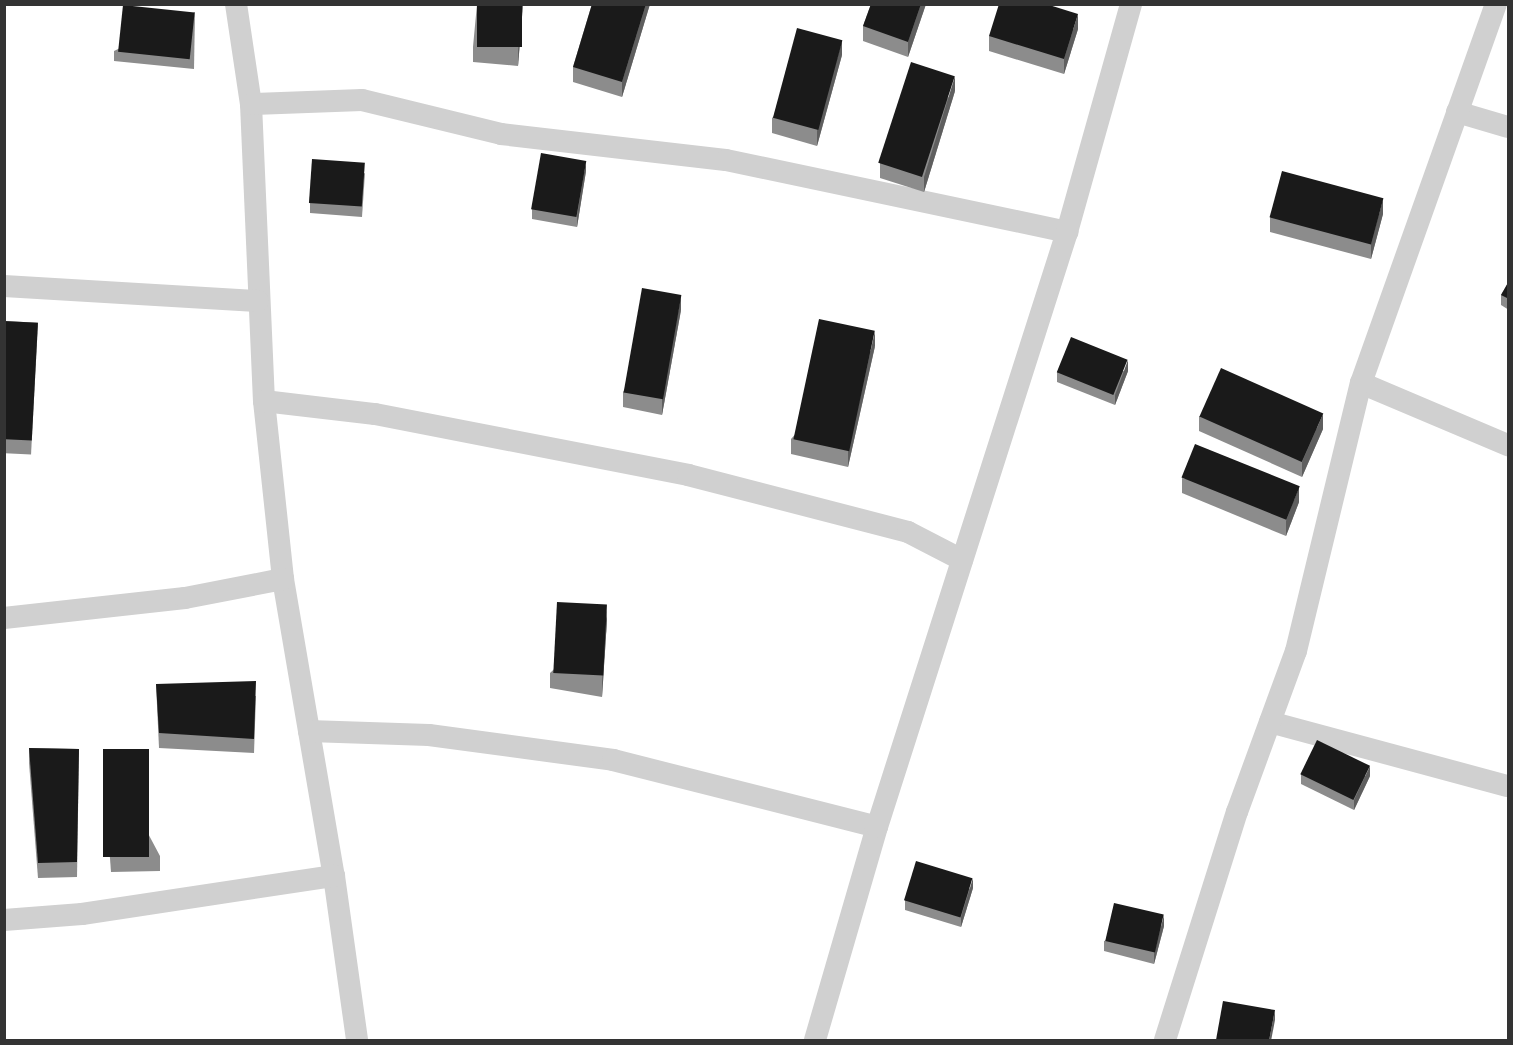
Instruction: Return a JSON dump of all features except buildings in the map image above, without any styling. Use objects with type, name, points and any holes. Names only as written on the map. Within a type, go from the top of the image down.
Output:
[{"type":"street","points":[[236,4],[251,104],[264,401],[283,579],[334,876],[357,1041]]},
{"type":"street","points":[[815,1041],[877,827],[1067,232],[1131,4]]},
{"type":"street","points":[[1165,1041],[1237,812],[1296,651],[1361,382],[1496,4]]},
{"type":"street","points":[[251,104],[362,100],[501,134],[726,159],[1067,232]]},
{"type":"street","points":[[1457,112],[1509,127]]},
{"type":"street","points":[[4,286],[258,301]]},
{"type":"street","points":[[1361,382],[1509,445]]},
{"type":"street","points":[[264,401],[375,414],[688,475],[908,532],[962,560]]},
{"type":"street","points":[[4,618],[185,598],[283,579]]},
{"type":"street","points":[[1270,722],[1509,786]]},
{"type":"street","points":[[309,731],[429,735],[614,760],[877,827]]},
{"type":"street","points":[[4,920],[82,914],[334,876]]}]
